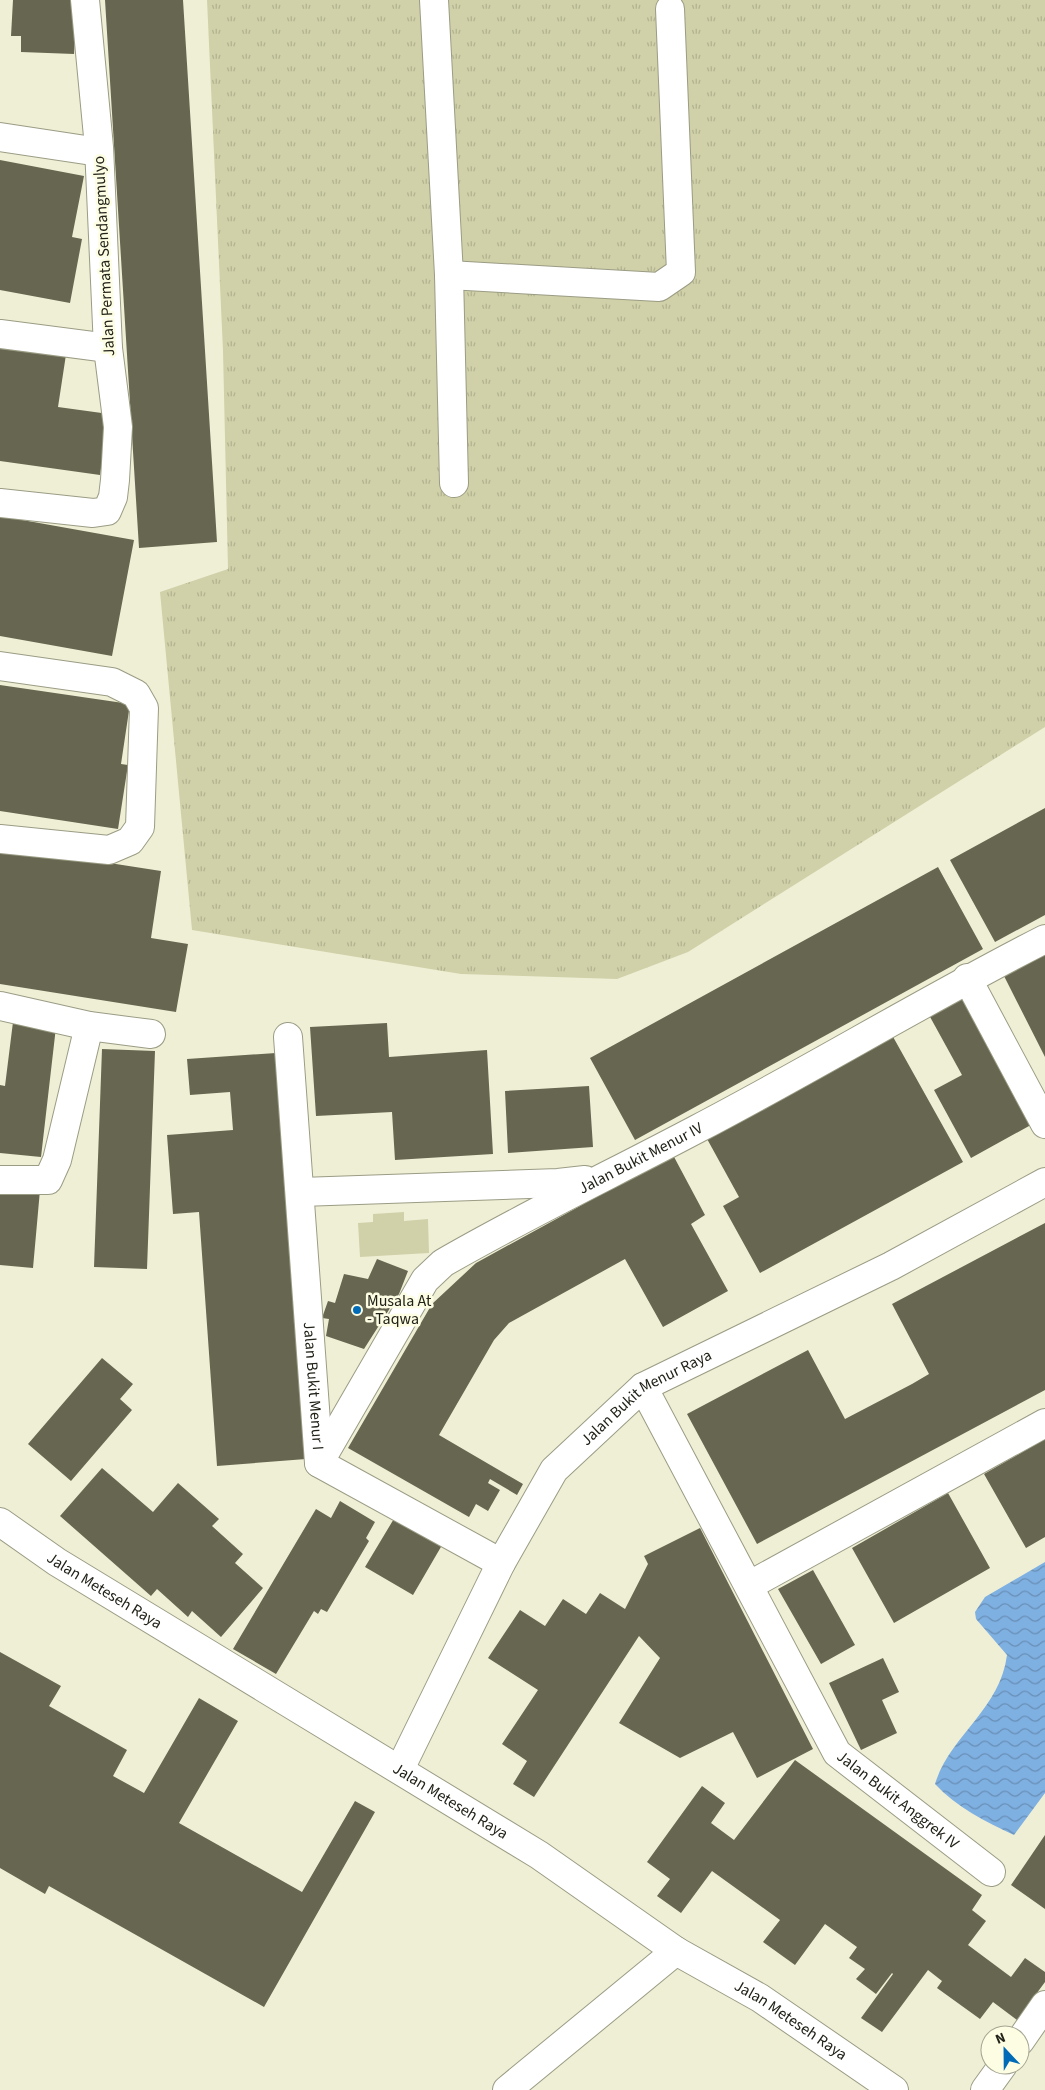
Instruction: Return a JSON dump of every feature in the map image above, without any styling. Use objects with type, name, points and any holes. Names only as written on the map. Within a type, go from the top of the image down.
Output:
[{"type":"street","name":"Jalan Permata Sendangmulyo","points":[[0,503],[80,512],[107,510],[113,497],[118,426],[108,348],[99,152],[85,0]]},
{"type":"street","points":[[434,0],[449,275],[454,483]]},
{"type":"street","points":[[449,275],[659,287],[681,272],[670,9]]},
{"type":"street","points":[[0,137],[99,152]]},
{"type":"street","points":[[0,334],[108,348]]},
{"type":"street","points":[[0,666],[112,682],[136,694],[144,708],[140,827],[130,841],[109,850],[0,839]]},
{"type":"street","name":"Jalan Bukit Menur IV","points":[[319,1462],[425,1280],[443,1263],[599,1178],[697,1129],[967,978],[1045,939]]},
{"type":"street","points":[[967,978],[1045,1124]]},
{"type":"street","points":[[0,1006],[89,1026],[151,1034]]},
{"type":"street","points":[[0,1180],[48,1180],[57,1160],[89,1026]]},
{"type":"street","name":"Jalan Bukit Menur I","points":[[288,1038],[301,1192],[319,1462],[501,1563]]},
{"type":"street","points":[[301,1192],[558,1184],[599,1178]]},
{"type":"street","name":"Jalan Bukit Menur Raya","points":[[400,1769],[501,1563],[554,1470],[643,1388],[892,1266],[1045,1182]]},
{"type":"street","name":"Jalan Bukit Anggrek IV","points":[[643,1388],[750,1585],[837,1753],[991,1872]]},
{"type":"street","points":[[750,1585],[1045,1423]]},
{"type":"street","name":"Jalan Meteseh Raya","points":[[0,1522],[57,1562],[539,1855],[676,1951],[760,1998],[894,2090]]},
{"type":"street","points":[[507,2090],[676,1951]]},
{"type":"street","points":[[1030,2026],[1045,2005]]},
{"type":"street","points":[[985,2090],[996,2075]]},
{"type":"green space","points":[[207,0],[1045,0],[1045,727],[688,952],[617,979],[461,974],[192,930],[160,592],[228,569],[223,351]]},
{"type":"green space","points":[[404,1212],[404,1221],[428,1219],[429,1253],[360,1257],[358,1223],[373,1222],[373,1214]]},
{"type":"water","points":[[1045,1562],[1045,1793],[1014,1835],[962,1807],[935,1784],[942,1767],[985,1707],[1003,1674],[1007,1655],[976,1619],[975,1612],[985,1597]]},
{"type":"building","points":[[13,0],[77,0],[74,54],[21,52],[21,36],[11,36]]},
{"type":"building","points":[[105,0],[183,0],[217,542],[139,548]]},
{"type":"building","points":[[0,160],[84,176],[72,237],[82,239],[70,303],[0,290]]},
{"type":"building","points":[[0,339],[67,348],[58,407],[109,414],[100,475],[0,461]]},
{"type":"building","points":[[0,516],[134,540],[112,656],[0,636]]},
{"type":"building","points":[[0,685],[130,704],[121,764],[128,765],[118,829],[0,811]]},
{"type":"building","points":[[1045,808],[1045,915],[995,942],[950,860]]},
{"type":"building","points":[[0,846],[161,871],[151,938],[188,944],[176,1012],[0,984]]},
{"type":"building","points":[[938,867],[983,949],[635,1140],[590,1058]]},
{"type":"building","points":[[1045,953],[1045,1057],[1003,974]]},
{"type":"building","points":[[968,994],[1038,1121],[971,1158],[934,1090],[962,1075],[929,1015]]},
{"type":"building","points":[[13,1022],[56,1027],[41,1157],[0,1153],[0,1085],[5,1086]]},
{"type":"building","points":[[387,1023],[389,1057],[487,1050],[493,1154],[395,1160],[392,1112],[316,1116],[310,1027]]},
{"type":"building","points":[[892,1035],[963,1162],[760,1273],[723,1206],[739,1197],[706,1137]]},
{"type":"building","points":[[102,1049],[155,1051],[147,1269],[94,1267]]},
{"type":"building","points":[[276,1053],[306,1459],[217,1466],[199,1212],[173,1214],[167,1135],[233,1130],[230,1092],[190,1095],[187,1059]]},
{"type":"building","points":[[589,1086],[593,1147],[508,1153],[505,1091]]},
{"type":"building","points":[[673,1155],[705,1215],[691,1224],[728,1291],[663,1327],[625,1259],[509,1323],[494,1340],[439,1435],[523,1484],[517,1495],[490,1479],[488,1483],[500,1490],[488,1511],[476,1504],[469,1517],[348,1448],[432,1304],[476,1263]]},
{"type":"building","points":[[0,1187],[40,1190],[33,1268],[0,1265]]},
{"type":"building","points":[[1045,1223],[1045,1390],[757,1544],[687,1414],[808,1350],[845,1419],[912,1384],[929,1374],[892,1304]]},
{"type":"building","name":"Musala At - Taqwa","points":[[377,1259],[408,1271],[399,1294],[364,1349],[326,1336],[329,1319],[322,1318],[328,1301],[335,1303],[344,1274],[368,1279]]},
{"type":"building","points":[[102,1358],[133,1384],[120,1399],[132,1410],[71,1481],[28,1444]]},
{"type":"building","points":[[1045,1439],[1045,1537],[1026,1548],[984,1474]]},
{"type":"building","points":[[102,1468],[153,1512],[178,1483],[219,1519],[212,1526],[243,1554],[235,1563],[263,1588],[221,1637],[192,1611],[188,1617],[157,1589],[151,1596],[60,1516]]},
{"type":"building","points":[[948,1493],[990,1568],[894,1623],[852,1548]]},
{"type":"building","points":[[340,1501],[375,1522],[366,1538],[369,1541],[327,1612],[321,1609],[318,1614],[314,1611],[276,1674],[233,1649],[316,1509],[331,1518]]},
{"type":"building","points":[[398,1512],[445,1540],[413,1595],[365,1567]]},
{"type":"building","points":[[700,1528],[813,1749],[757,1778],[733,1732],[680,1758],[619,1723],[660,1658],[639,1636],[534,1797],[513,1784],[527,1761],[502,1744],[538,1690],[488,1658],[520,1610],[545,1626],[563,1599],[586,1614],[600,1593],[625,1609],[648,1564],[644,1556]]},
{"type":"building","points":[[813,1570],[855,1645],[821,1664],[778,1589]]},
{"type":"building","points":[[0,1652],[61,1686],[49,1706],[127,1750],[113,1776],[144,1793],[199,1698],[238,1721],[179,1823],[302,1892],[355,1801],[375,1812],[264,2007],[49,1886],[45,1894],[0,1868]]},
{"type":"building","points":[[883,1658],[899,1692],[882,1700],[897,1733],[861,1750],[829,1683]]},
{"type":"building","points":[[795,1760],[982,1895],[972,1910],[986,1921],[968,1945],[1011,1977],[1025,1958],[1045,1972],[1045,1982],[1017,2020],[993,2002],[980,2019],[937,1988],[942,1981],[928,1970],[882,2032],[861,2018],[893,1974],[876,1994],[856,1979],[865,1969],[849,1958],[857,1947],[825,1924],[795,1965],[763,1942],[780,1920],[712,1871],[681,1913],[657,1896],[670,1879],[647,1862],[702,1786],[725,1803],[711,1823],[734,1840]]},
{"type":"building","points":[[1045,1835],[1045,1909],[1011,1885]]},
{"type":"place","name":"Musala At - Taqwa","points":[[357,1310]]}]
